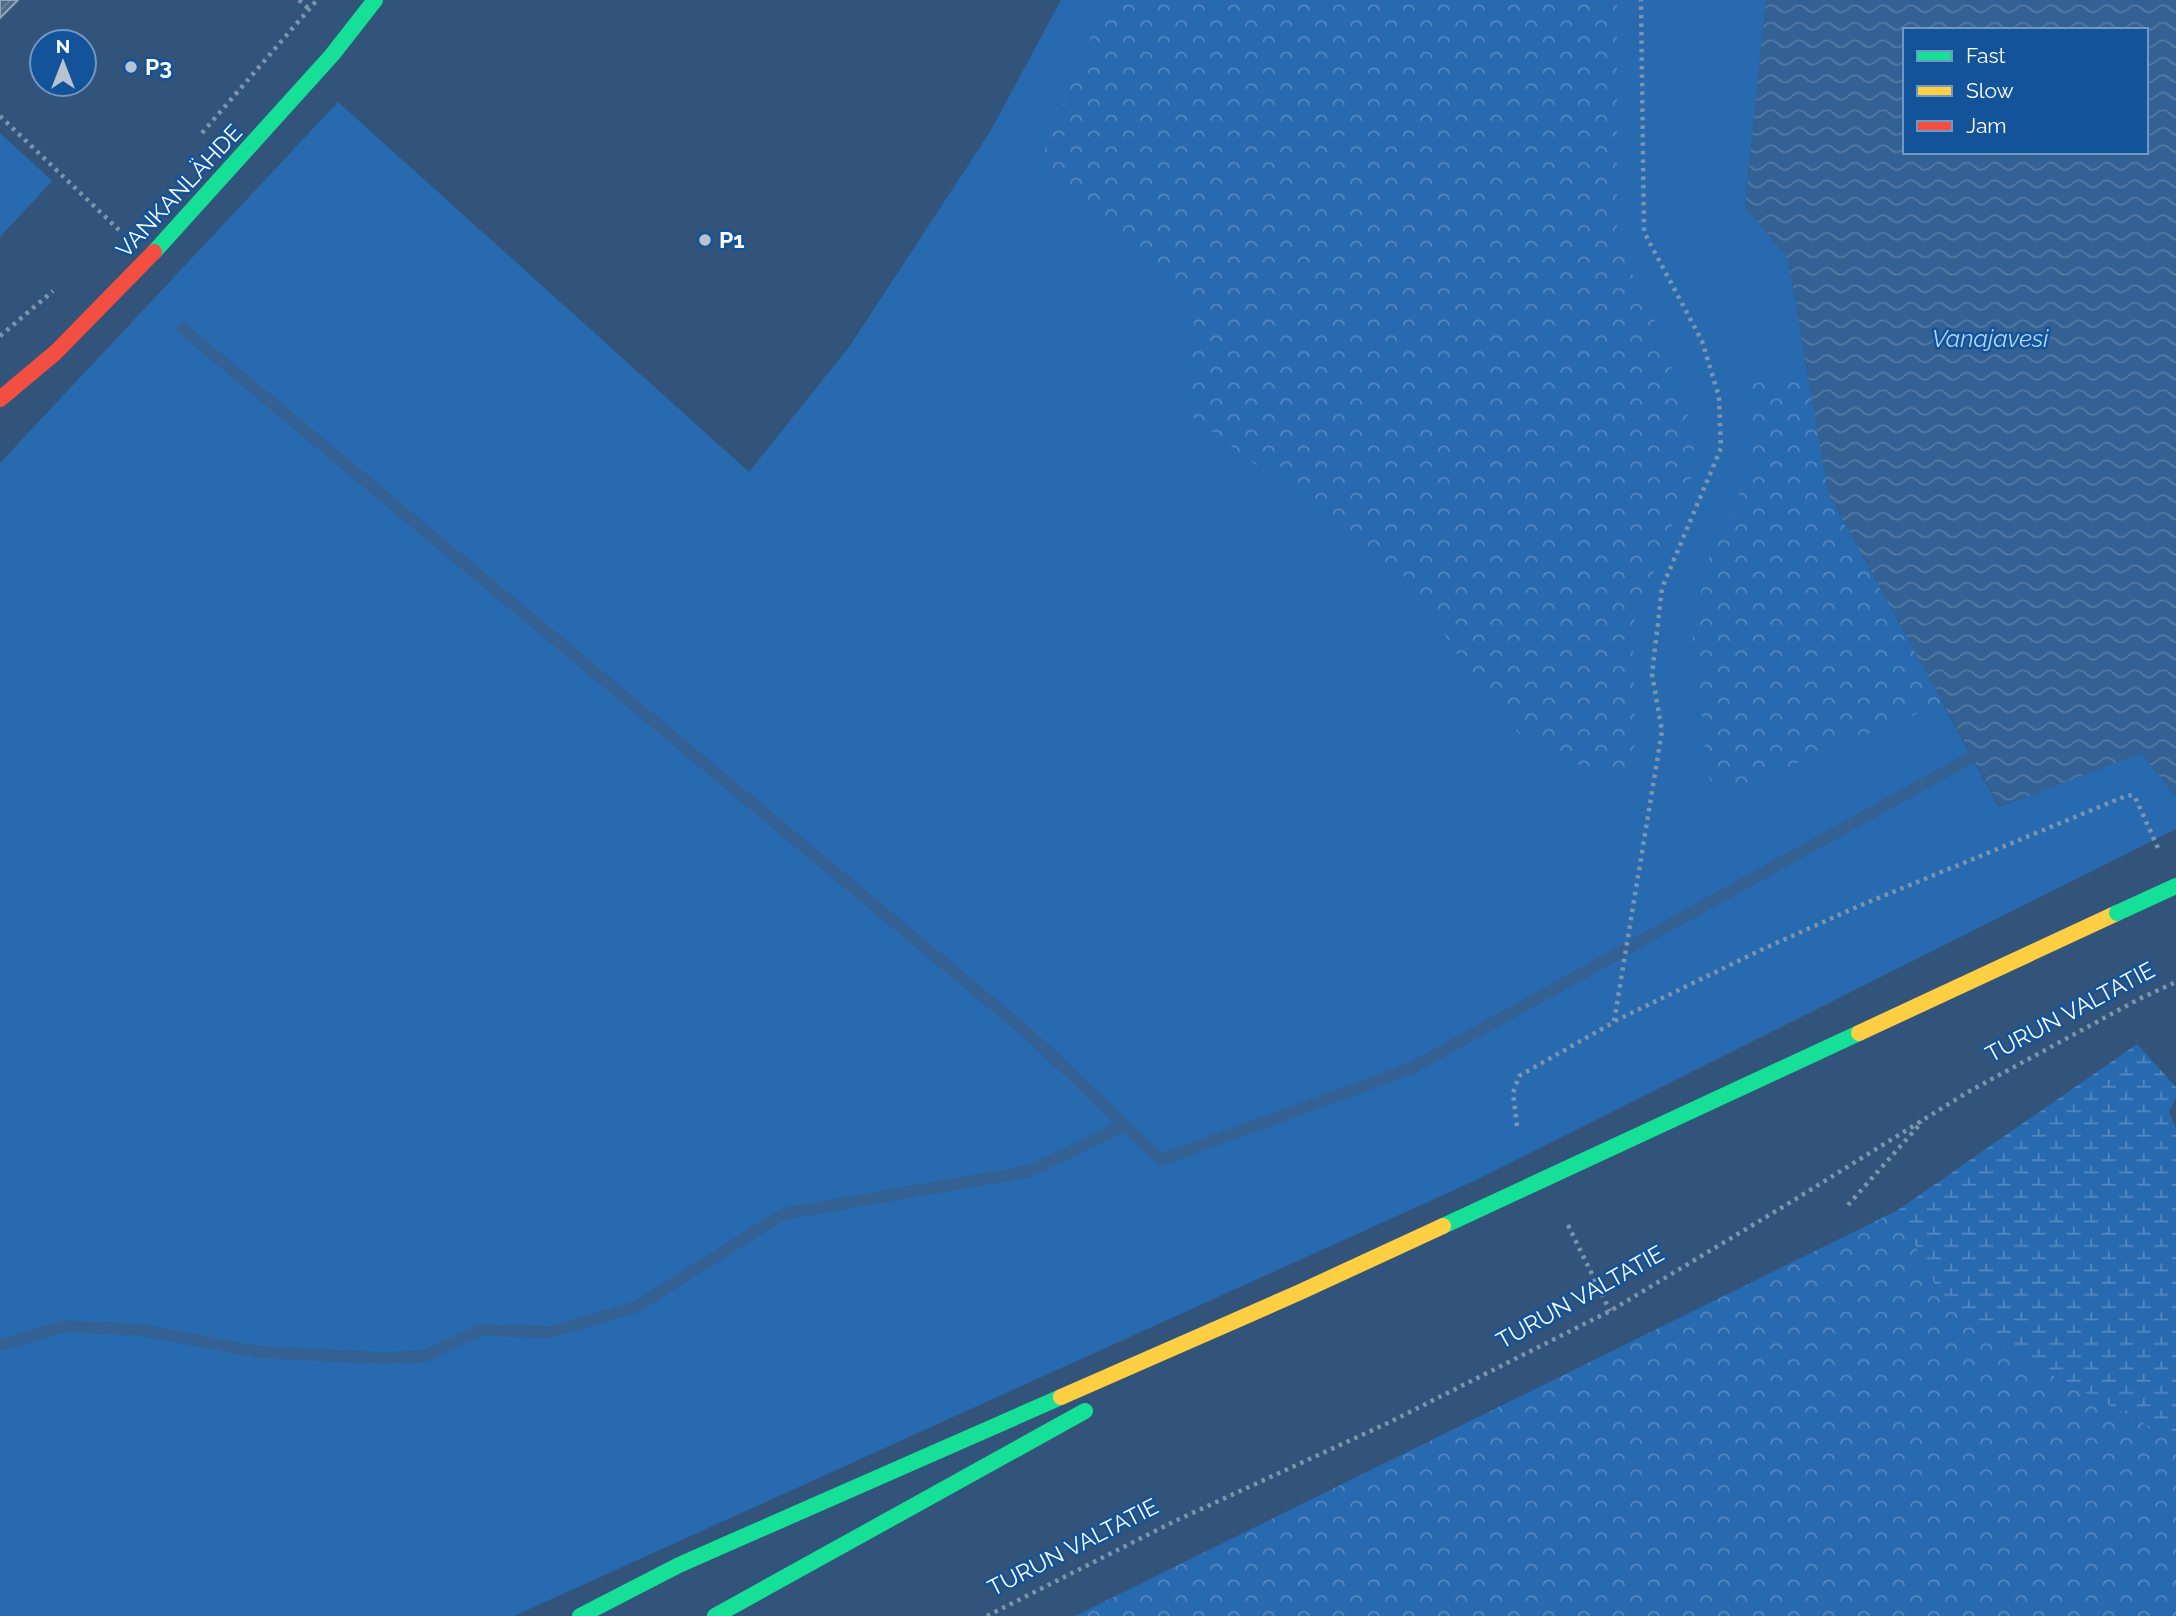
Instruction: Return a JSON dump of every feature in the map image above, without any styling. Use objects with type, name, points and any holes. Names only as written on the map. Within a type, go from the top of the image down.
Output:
[{"type":"main road","name":"VANKANLÄHDE","points":[[0,399],[56,352],[177,229],[332,55],[375,0]]},
{"type":"main road","points":[[580,1616],[679,1565],[1298,1293],[2176,886]]},
{"type":"main road","points":[[1152,1374],[1298,1293]]},
{"type":"main road","points":[[715,1616],[1104,1401]]},
{"type":"path","points":[[299,0],[309,9]]},
{"type":"path","name":"VANKANLÄHDE","points":[[194,142],[317,0]]},
{"type":"path","points":[[1614,1022],[1662,731],[1652,674],[1662,588],[1721,448],[1719,397],[1702,341],[1644,232],[1641,0]]},
{"type":"path","points":[[0,116],[120,231]]},
{"type":"path","name":"VANKANLÄHDE","points":[[110,240],[127,222]]},
{"type":"path","points":[[0,336],[62,283]]},
{"type":"path","points":[[1517,1126],[1513,1093],[1520,1076],[1614,1022],[1763,949],[1859,906],[2126,796],[2136,797],[2161,854]]},
{"type":"path","name":"TURUN VALTATIE","points":[[987,1616],[1175,1521],[1390,1422],[1610,1311],[1968,1091],[2139,999],[2176,982]]},
{"type":"path","points":[[1848,1205],[1925,1118]]},
{"type":"path","points":[[1568,1224],[1610,1311]]},
{"type":"green space","points":[[1061,0],[1766,0],[1745,206],[1788,259],[1828,493],[1999,807],[2141,753],[2176,797],[2176,829],[1474,1181],[514,1616],[0,1616],[0,463],[338,102],[749,472],[849,347],[990,132]]},
{"type":"green space","points":[[1106,0],[1617,0],[1617,244],[1652,312],[1694,432],[1693,474],[1633,624],[1635,741],[1630,777],[1567,762],[1520,735],[1465,666],[1410,581],[1187,413],[1196,297],[1037,168]]},
{"type":"green space","points":[[0,133],[52,181],[0,237]]},
{"type":"green space","points":[[1808,378],[1828,493],[1943,703],[1737,788],[1718,790],[1706,774],[1704,732],[1692,632],[1710,552],[1750,472],[1750,398],[1754,381]]},
{"type":"green space","points":[[2137,1044],[2176,1087],[2176,1098],[2169,1112],[2176,1129],[2176,1440],[1997,1346],[1938,1291],[1898,1210]]},
{"type":"green space","points":[[1898,1210],[1938,1291],[1997,1346],[2176,1440],[2176,1616],[1075,1616]]},
{"type":"water","name":"Vanajavesi","points":[[1766,0],[2176,0],[2176,797],[2141,753],[2000,807],[1828,493],[1788,259],[1745,206]]},
{"type":"building","points":[[0,0],[18,0],[0,18]]},
{"type":"waterway","points":[[183,329],[1030,1035],[1161,1160],[1410,1069],[1972,757]]},
{"type":"waterway","points":[[0,1345],[65,1326],[142,1330],[258,1352],[384,1358],[425,1356],[481,1330],[550,1332],[636,1307],[783,1214],[1030,1171],[1124,1125]]},
{"type":"traffic: fast","points":[[154,252],[332,55],[375,0]]},
{"type":"traffic: fast","points":[[2117,913],[2176,886]]},
{"type":"traffic: fast","points":[[1443,1226],[1859,1033]]},
{"type":"traffic: fast","points":[[580,1616],[679,1565],[1061,1397]]},
{"type":"traffic: fast","points":[[715,1616],[1085,1411]]},
{"type":"traffic: slow","points":[[1859,1033],[2117,913]]},
{"type":"traffic: slow","points":[[1061,1397],[1443,1226]]},
{"type":"traffic: jam","points":[[0,399],[56,352],[154,252]]},
{"type":"place","name":"P3","points":[[131,67]]},
{"type":"place","name":"P1","points":[[705,240]]}]
